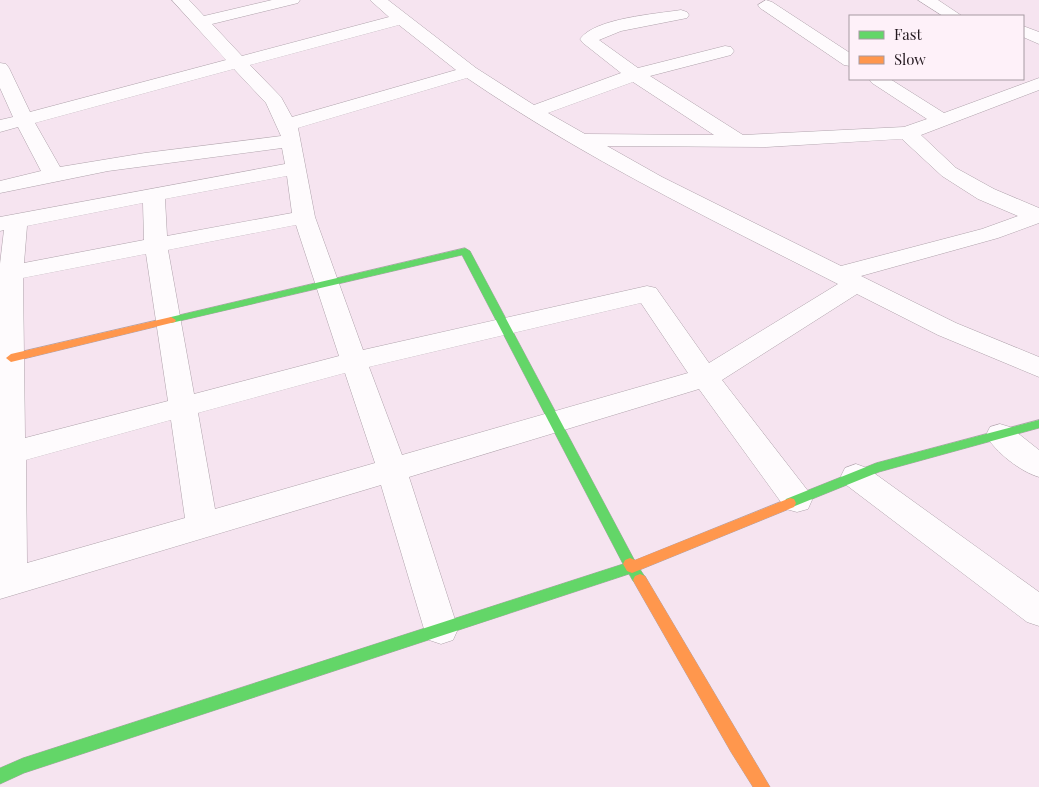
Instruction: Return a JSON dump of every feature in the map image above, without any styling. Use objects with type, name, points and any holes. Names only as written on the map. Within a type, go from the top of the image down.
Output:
[{"type":"street","points":[[180,0],[274,100],[288,133],[304,216],[392,470],[441,629]]},
{"type":"street","points":[[201,22],[292,0]]},
{"type":"street","points":[[378,0],[470,72],[532,112],[654,182],[947,328],[1039,368]]},
{"type":"street","points":[[926,0],[952,15]]},
{"type":"street","points":[[766,5],[849,60]]},
{"type":"street","points":[[681,15],[608,29],[591,35],[589,39],[634,75],[696,117],[738,141]]},
{"type":"street","points":[[0,126],[400,19]]},
{"type":"street","points":[[1024,32],[1039,39]]},
{"type":"street","points":[[532,112],[634,75],[725,51]]},
{"type":"street","points":[[0,68],[24,120],[53,173]]},
{"type":"street","points":[[0,187],[53,173],[288,133],[470,72]]},
{"type":"street","points":[[880,80],[942,120]]},
{"type":"street","points":[[581,140],[738,141],[813,139],[906,133],[1035,90]]},
{"type":"street","points":[[906,133],[949,172],[986,194],[1038,216]]},
{"type":"street","points":[[296,168],[8,222],[6,274],[11,358],[11,453],[6,584],[704,378],[847,279],[874,263],[958,244],[1038,216]]},
{"type":"street","points":[[154,195],[156,245],[202,526]]},
{"type":"street","points":[[6,274],[304,216]]},
{"type":"street","points":[[11,358],[465,251],[632,567],[736,747],[762,787]]},
{"type":"street","points":[[11,453],[354,362],[647,294],[704,378],[797,500]]},
{"type":"street","points":[[0,776],[23,766],[632,567],[876,468],[1039,424]]},
{"type":"street","points":[[1000,435],[1039,466]]},
{"type":"street","points":[[856,476],[1039,612]]},
{"type":"traffic: fast","points":[[171,320],[465,251],[630,564]]},
{"type":"traffic: fast","points":[[790,503],[876,468],[1039,424]]},
{"type":"traffic: fast","points":[[0,776],[23,766],[632,567],[640,580]]},
{"type":"traffic: slow","points":[[11,358],[171,320]]},
{"type":"traffic: slow","points":[[630,564],[632,567],[790,503]]},
{"type":"traffic: slow","points":[[640,580],[736,747],[762,787]]}]
